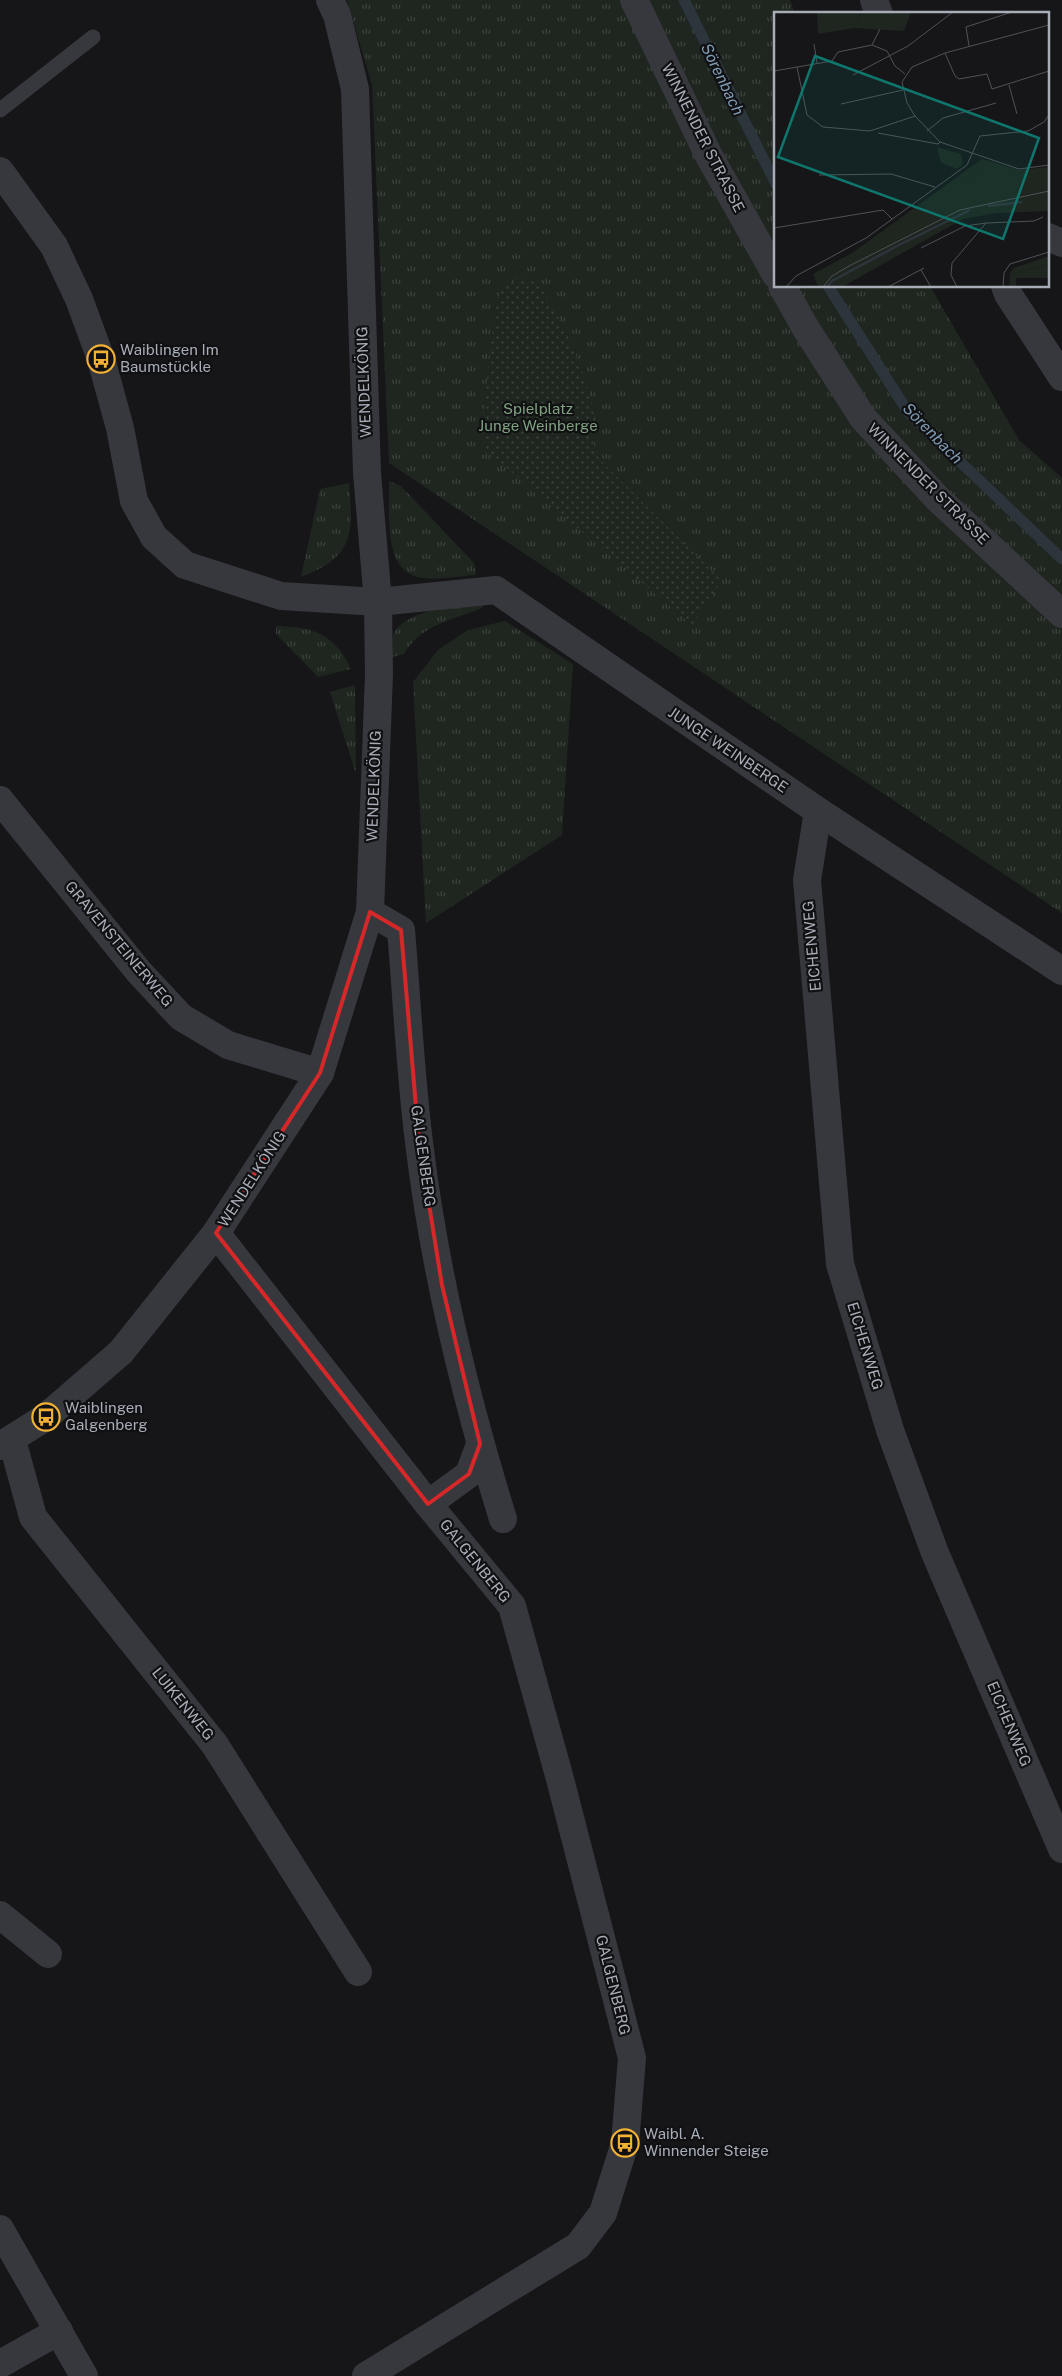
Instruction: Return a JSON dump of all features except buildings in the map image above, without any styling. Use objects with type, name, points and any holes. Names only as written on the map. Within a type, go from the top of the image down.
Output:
[{"type":"street","name":"WENDELKÖNIG","points":[[6,1443],[46,1417],[121,1352],[216,1234],[320,1073],[370,912],[379,674],[378,602],[367,474],[355,89],[337,15],[330,0]]},
{"type":"street","name":"WINNENDER STRASSE","points":[[634,0],[708,154],[774,271]]},
{"type":"street","points":[[874,0],[878,12]]},
{"type":"street","name":"JUNGE WEINBERGE","points":[[0,171],[54,246],[79,299],[101,360],[120,428],[134,501],[154,537],[185,565],[280,596],[378,602],[496,590],[818,811],[1062,971]]},
{"type":"street","points":[[1050,238],[1062,243]]},
{"type":"street","name":"WINNENDER STRASSE","points":[[783,288],[863,418],[938,499],[1062,614]]},
{"type":"street","points":[[1006,288],[1062,377]]},
{"type":"street","name":"GRAVENSTEINERWEG","points":[[0,800],[139,972],[181,1017],[228,1045],[320,1073]]},
{"type":"street","name":"EICHENWEG","points":[[818,811],[807,880],[840,1264],[890,1430],[935,1553],[1062,1849]]},
{"type":"street","name":"GALGENBERG","points":[[370,912],[401,930],[419,1142],[442,1285],[480,1444],[503,1519]]},
{"type":"street","name":"GALGENBERG","points":[[216,1234],[428,1504],[512,1606],[560,1779],[632,2058],[625,2143],[604,2213],[578,2246],[366,2376]]},
{"type":"street","name":"LUIKENWEG","points":[[6,1443],[33,1517],[215,1745],[358,1972]]},
{"type":"street","name":"GALGENBERG","points":[[428,1504],[469,1474],[480,1444]]},
{"type":"street","points":[[0,1915],[48,1954]]},
{"type":"street","points":[[0,2229],[84,2376]]},
{"type":"street","points":[[0,2364],[59,2331]]},
{"type":"lane","points":[[0,110],[93,36]]},
{"type":"highlighted area","points":[[370,912],[401,930],[419,1142],[442,1285],[480,1444],[469,1474],[428,1504],[216,1233],[320,1073]]},
{"type":"green space","points":[[347,0],[790,0],[794,12],[774,12],[774,288],[931,288],[1019,440],[1062,478],[1062,913],[389,463],[372,85]]},
{"type":"green space","name":"Spielplatz Junge Weinberge","points":[[518,278],[537,279],[573,346],[594,409],[591,437],[599,459],[722,581],[692,625],[486,450],[481,433],[495,309],[501,288]]},
{"type":"green space","points":[[389,481],[401,486],[474,563],[476,575],[432,579],[418,577],[406,572],[398,563],[390,536]]},
{"type":"green space","points":[[349,483],[351,516],[347,541],[341,552],[332,561],[301,577],[320,489]]},
{"type":"green space","points":[[484,601],[482,608],[428,630],[411,644],[404,654],[392,657],[393,637],[398,628],[407,621],[432,610]]},
{"type":"green space","points":[[505,621],[573,664],[562,835],[426,923],[413,682],[438,650],[468,630]]},
{"type":"green space","points":[[276,626],[301,628],[330,640],[345,657],[351,669],[318,677],[276,634]]},
{"type":"green space","points":[[355,685],[356,774],[330,692]]},
{"type":"waterway","name":"Sörenbach","points":[[684,0],[774,180]]},
{"type":"waterway","name":"Sörenbach","points":[[829,288],[908,412],[1062,559]]},
{"type":"place","name":"Waiblingen Im Baumstückle","points":[[101,359]]},
{"type":"place","name":"Waiblingen Galgenberg","points":[[46,1417]]},
{"type":"place","name":"Waibl. A. Winnender Steige","points":[[625,2143]]}]
